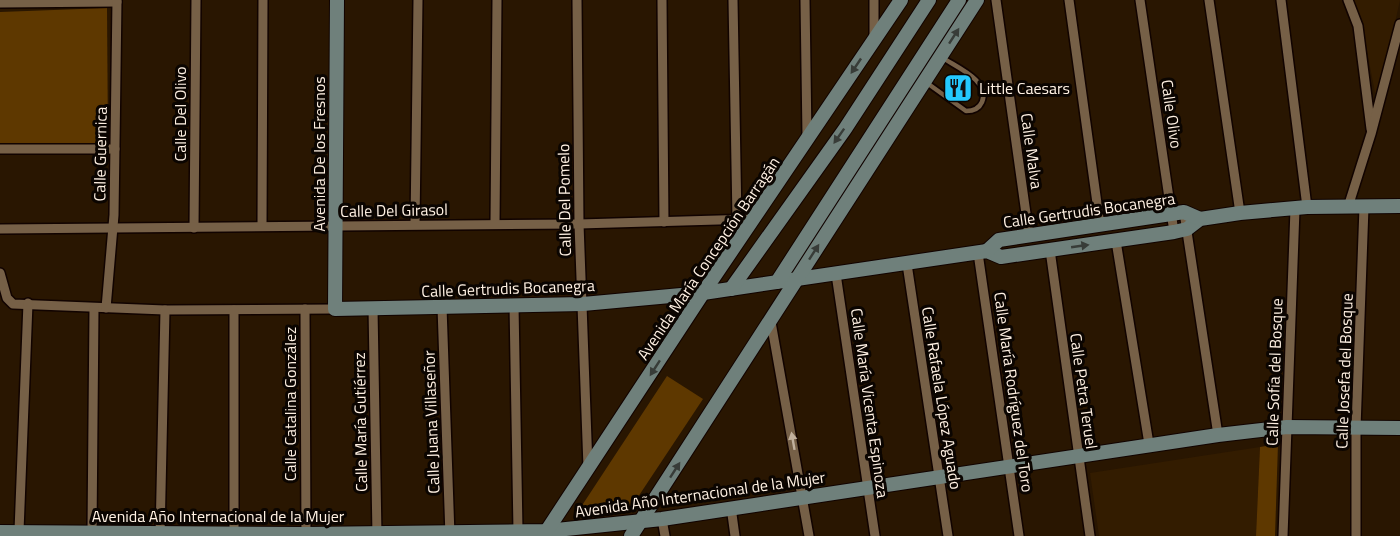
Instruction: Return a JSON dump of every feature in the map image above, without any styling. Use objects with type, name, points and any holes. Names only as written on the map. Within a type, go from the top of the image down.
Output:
[{"type":"street","name":"Calle Del Olivo","points":[[194,228],[196,0]]},
{"type":"street","points":[[262,0],[262,226]]},
{"type":"street","name":"Avenida De los Fresnos","points":[[335,309],[337,0]]},
{"type":"street","points":[[415,224],[418,0]]},
{"type":"street","points":[[495,223],[497,0]]},
{"type":"street","name":"Calle Del Pomelo","points":[[577,0],[579,224],[588,472]]},
{"type":"street","points":[[662,0],[664,222]]},
{"type":"street","points":[[733,0],[736,220]]},
{"type":"street","points":[[805,0],[807,140]]},
{"type":"street","points":[[874,0],[874,40]]},
{"type":"street","name":"Avenida María Concepción Barragán","points":[[545,533],[588,472],[703,293],[901,0]]},
{"type":"street","points":[[731,289],[845,129],[929,0]]},
{"type":"street","points":[[777,282],[959,0]]},
{"type":"street","points":[[631,536],[977,0]]},
{"type":"street","name":"Calle Malva","points":[[996,0],[1029,235]]},
{"type":"street","points":[[1069,0],[1100,225]]},
{"type":"street","name":"Calle Olivo","points":[[1140,0],[1218,435]]},
{"type":"street","points":[[1209,0],[1240,213]]},
{"type":"street","name":"Calle Sofía del Bosque","points":[[1281,0],[1301,208],[1287,427],[1283,536]]},
{"type":"street","points":[[1348,0],[1358,26],[1371,134]]},
{"type":"street","points":[[0,3],[117,1]]},
{"type":"street","name":"Calle Guernica","points":[[106,308],[114,228],[117,1]]},
{"type":"street","points":[[1348,207],[1371,134],[1400,24]]},
{"type":"street","points":[[0,149],[115,149]]},
{"type":"street","name":"Calle Gertrudis Bocanegra","points":[[28,303],[165,310],[583,304],[703,293],[982,252],[1001,256],[1116,241],[1181,230],[1200,219],[1240,213],[1301,208],[1400,206]]},
{"type":"street","name":"Calle Josefa del Bosque","points":[[1356,536],[1356,428],[1364,207]]},
{"type":"street","name":"Calle Gertrudis Bocanegra","points":[[982,252],[999,240],[1029,235],[1178,213],[1200,219]]},
{"type":"street","name":"Calle Del Girasol","points":[[0,229],[579,224],[753,219]]},
{"type":"street","points":[[1116,241],[1149,444]]},
{"type":"street","name":"Calle Petra Teruel","points":[[1050,250],[1090,536]]},
{"type":"street","name":"Calle María Rodríguez del Toro","points":[[982,252],[1020,536]]},
{"type":"street","name":"Calle Rafaela López Aguado","points":[[907,264],[948,536]]},
{"type":"street","points":[[0,273],[7,298],[13,304],[28,303],[19,531]]},
{"type":"street","name":"Calle María Vicenta Espinoza","points":[[837,274],[875,536]]},
{"type":"street","points":[[514,305],[518,531]]},
{"type":"street","name":"Calle Juana Villaseñor","points":[[442,307],[450,533]]},
{"type":"street","points":[[94,308],[94,534]]},
{"type":"street","name":"Calle María Gutiérrez","points":[[373,308],[377,534]]},
{"type":"street","name":"Calle Catalina González","points":[[305,309],[306,535]]},
{"type":"street","points":[[160,535],[165,310]]},
{"type":"street","points":[[234,310],[234,533]]},
{"type":"street","points":[[771,322],[809,536]]},
{"type":"street","name":"Avenida Año Internacional de la Mujer","points":[[0,532],[160,535],[518,531],[545,533],[662,519],[1218,435],[1287,427],[1400,428]]},
{"type":"street","points":[[731,507],[735,536]]},
{"type":"street","points":[[662,519],[665,536]]},
{"type":"lane","points":[[925,81],[966,111],[977,109],[981,104],[984,96],[978,82],[941,57]]},
{"type":"shaded area","points":[[1349,0],[1400,0],[1377,103],[1360,15]]},
{"type":"shaded area","points":[[107,8],[108,145],[0,146],[0,12]]},
{"type":"shaded area","points":[[667,376],[703,399],[632,506],[579,510]]},
{"type":"shaded area","points":[[1278,444],[1275,536],[1256,536],[1260,447]]},
{"type":"shaded area","points":[[1260,447],[1256,536],[1099,536],[1090,473]]},
{"type":"place","name":"Little Caesars","points":[[958,88]]}]
